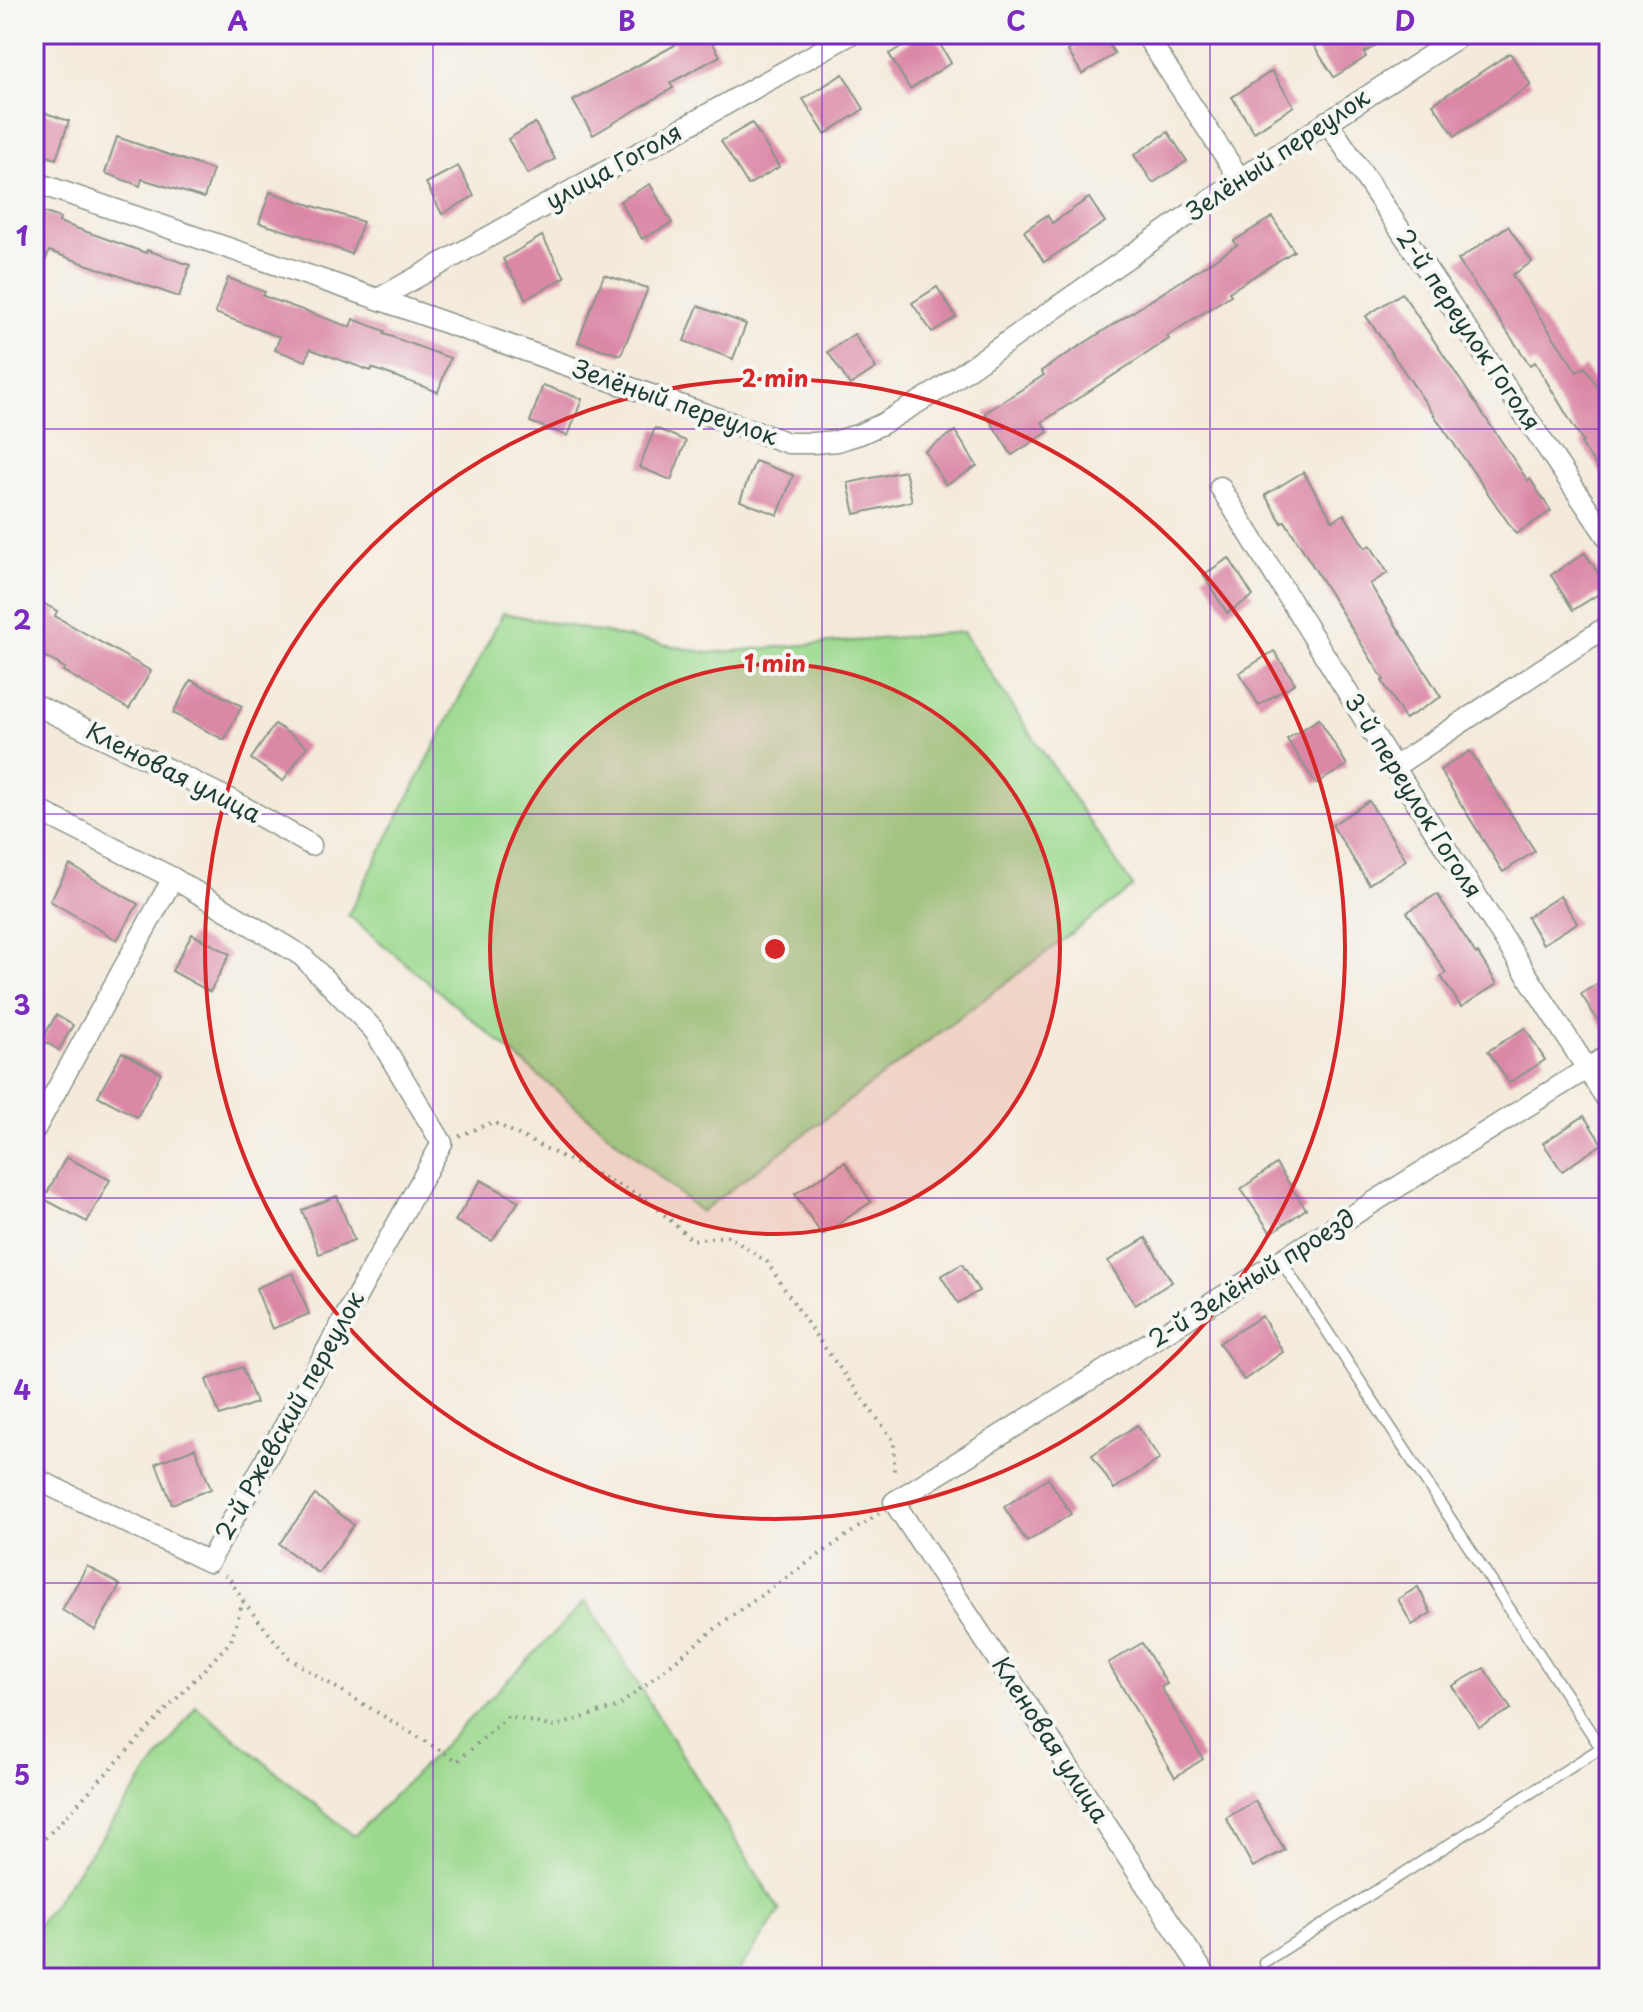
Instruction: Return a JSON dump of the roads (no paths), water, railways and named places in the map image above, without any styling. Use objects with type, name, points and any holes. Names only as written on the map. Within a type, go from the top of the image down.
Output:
[{"type":"street","name":"улица Гоголя","points":[[378,299],[851,34]]},
{"type":"street","points":[[1145,34],[1240,179]]},
{"type":"street","name":"Зелёный переулок","points":[[34,182],[788,443],[837,441],[882,424],[937,391],[1240,179],[1463,34]]},
{"type":"street","name":"2-й переулок Гоголя","points":[[1327,121],[1609,540]]},
{"type":"street","name":"3-й переулок Гоголя","points":[[1220,487],[1609,1103]]},
{"type":"street","points":[[1394,767],[1609,625]]},
{"type":"street","name":"Кленовая улица","points":[[34,704],[233,801],[311,845]]},
{"type":"street","points":[[34,808],[173,878],[34,1131]]},
{"type":"street","name":"2-й Ржевский переулок","points":[[34,1478],[209,1562],[442,1143],[374,1030],[302,956],[173,878]]},
{"type":"street","name":"2-й Зелёный проезд","points":[[894,1502],[1609,1055]]},
{"type":"street","name":"Кленовая улица","points":[[894,1502],[1207,1978]]},
{"type":"lane","points":[[1264,1962],[1601,1748],[1281,1261]]}]
